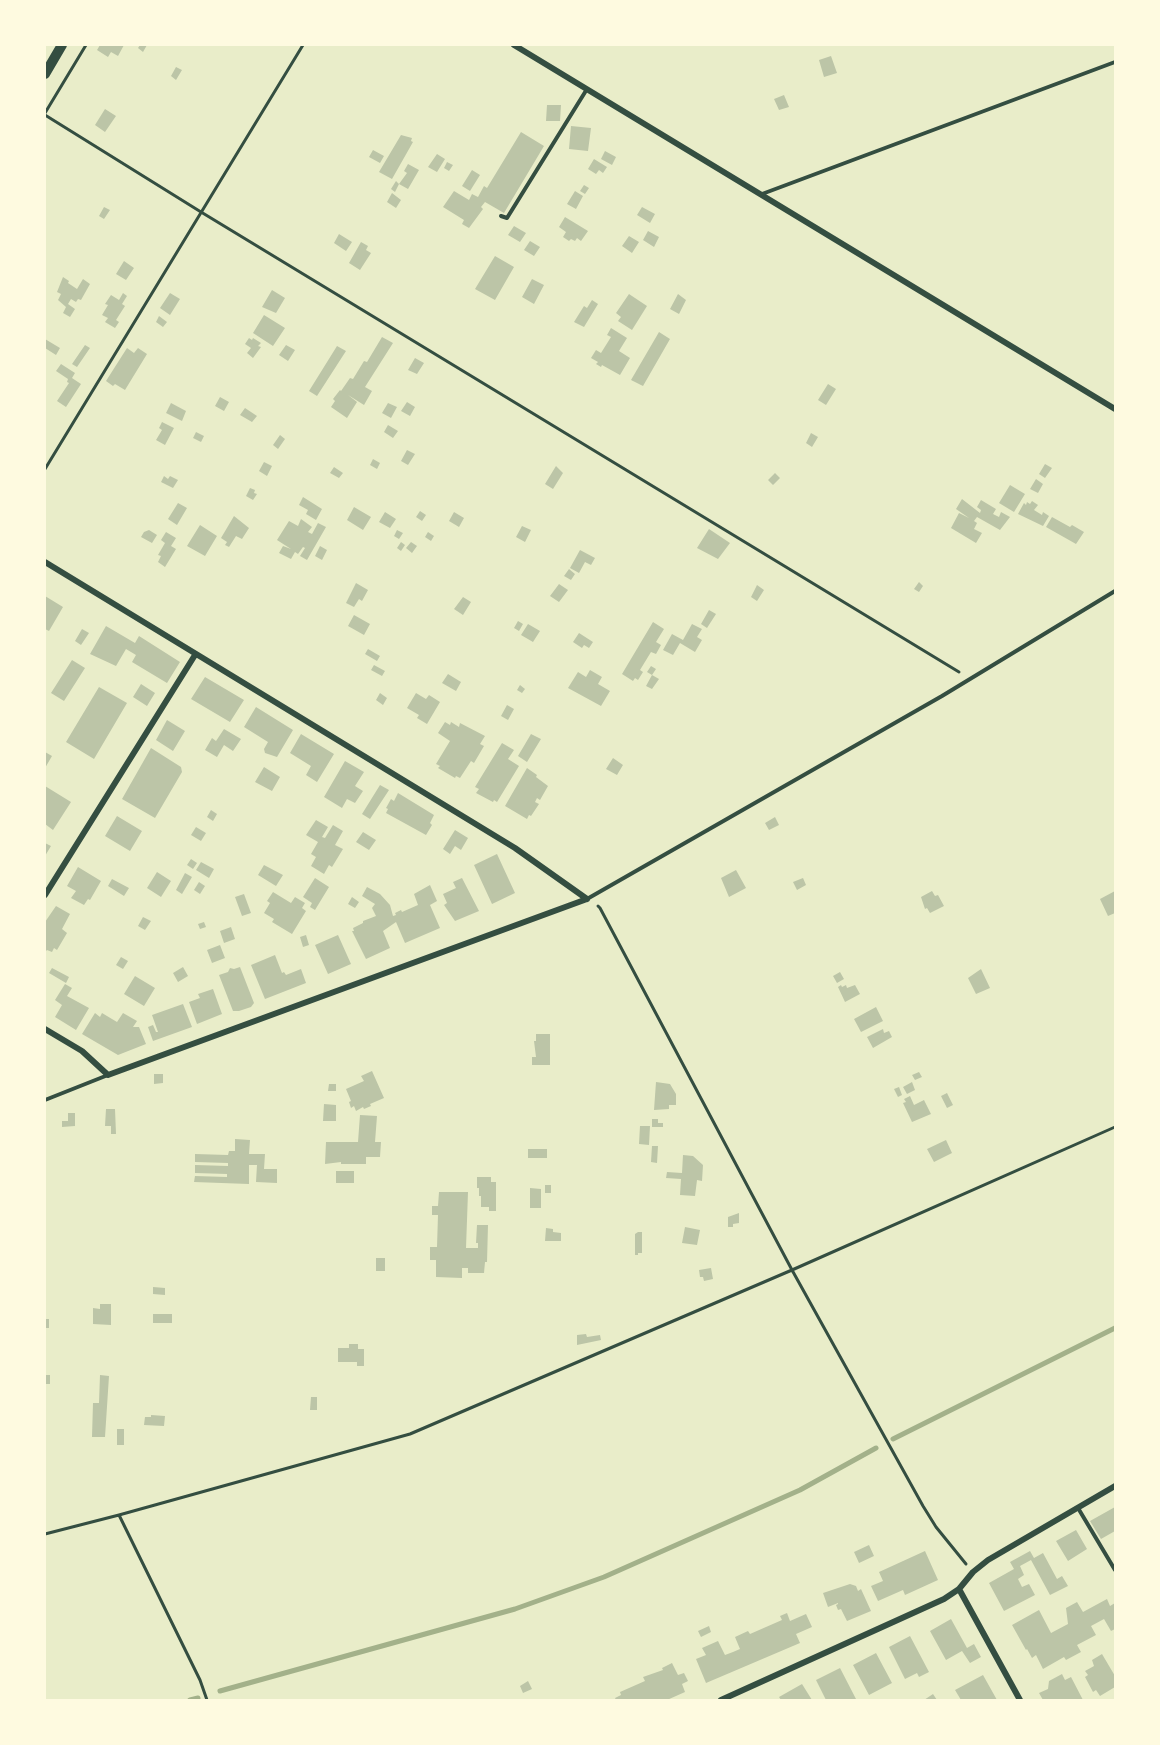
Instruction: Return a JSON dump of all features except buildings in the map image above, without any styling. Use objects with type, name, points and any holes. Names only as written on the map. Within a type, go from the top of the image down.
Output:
[{"type":"street","points":[[45,74],[62,45]]},
{"type":"street","points":[[514,45],[1115,409]]},
{"type":"street","points":[[45,562],[515,848],[587,899]]},
{"type":"street","points":[[45,895],[195,655]]},
{"type":"street","points":[[45,1029],[88,1055],[108,1075],[587,899]]},
{"type":"street","points":[[721,1700],[944,1599],[959,1589],[973,1572],[988,1560],[1115,1486]]},
{"type":"street","points":[[959,1589],[1020,1700]]},
{"type":"lane","points":[[761,194],[1115,62]]},
{"type":"lane","points":[[501,216],[507,218],[587,89]]},
{"type":"lane","points":[[587,899],[921,707],[1115,591]]},
{"type":"lane","points":[[45,1100],[108,1075]]},
{"type":"lane","points":[[1078,1508],[1115,1570]]},
{"type":"path","points":[[86,45],[45,114],[201,212],[968,678]]},
{"type":"path","points":[[45,469],[303,45]]},
{"type":"path","points":[[587,899],[600,908],[792,1270],[923,1506],[936,1527],[973,1572]]},
{"type":"path","points":[[45,1534],[410,1434],[792,1270],[1115,1127]]},
{"type":"path","points":[[120,1515],[200,1680],[207,1700]]},
{"type":"waterway","points":[[893,1439],[1115,1328]]},
{"type":"waterway","points":[[220,1691],[515,1609],[604,1577],[800,1490],[876,1448]]},
{"type":"waterway","points":[[190,1700],[198,1698]]}]
